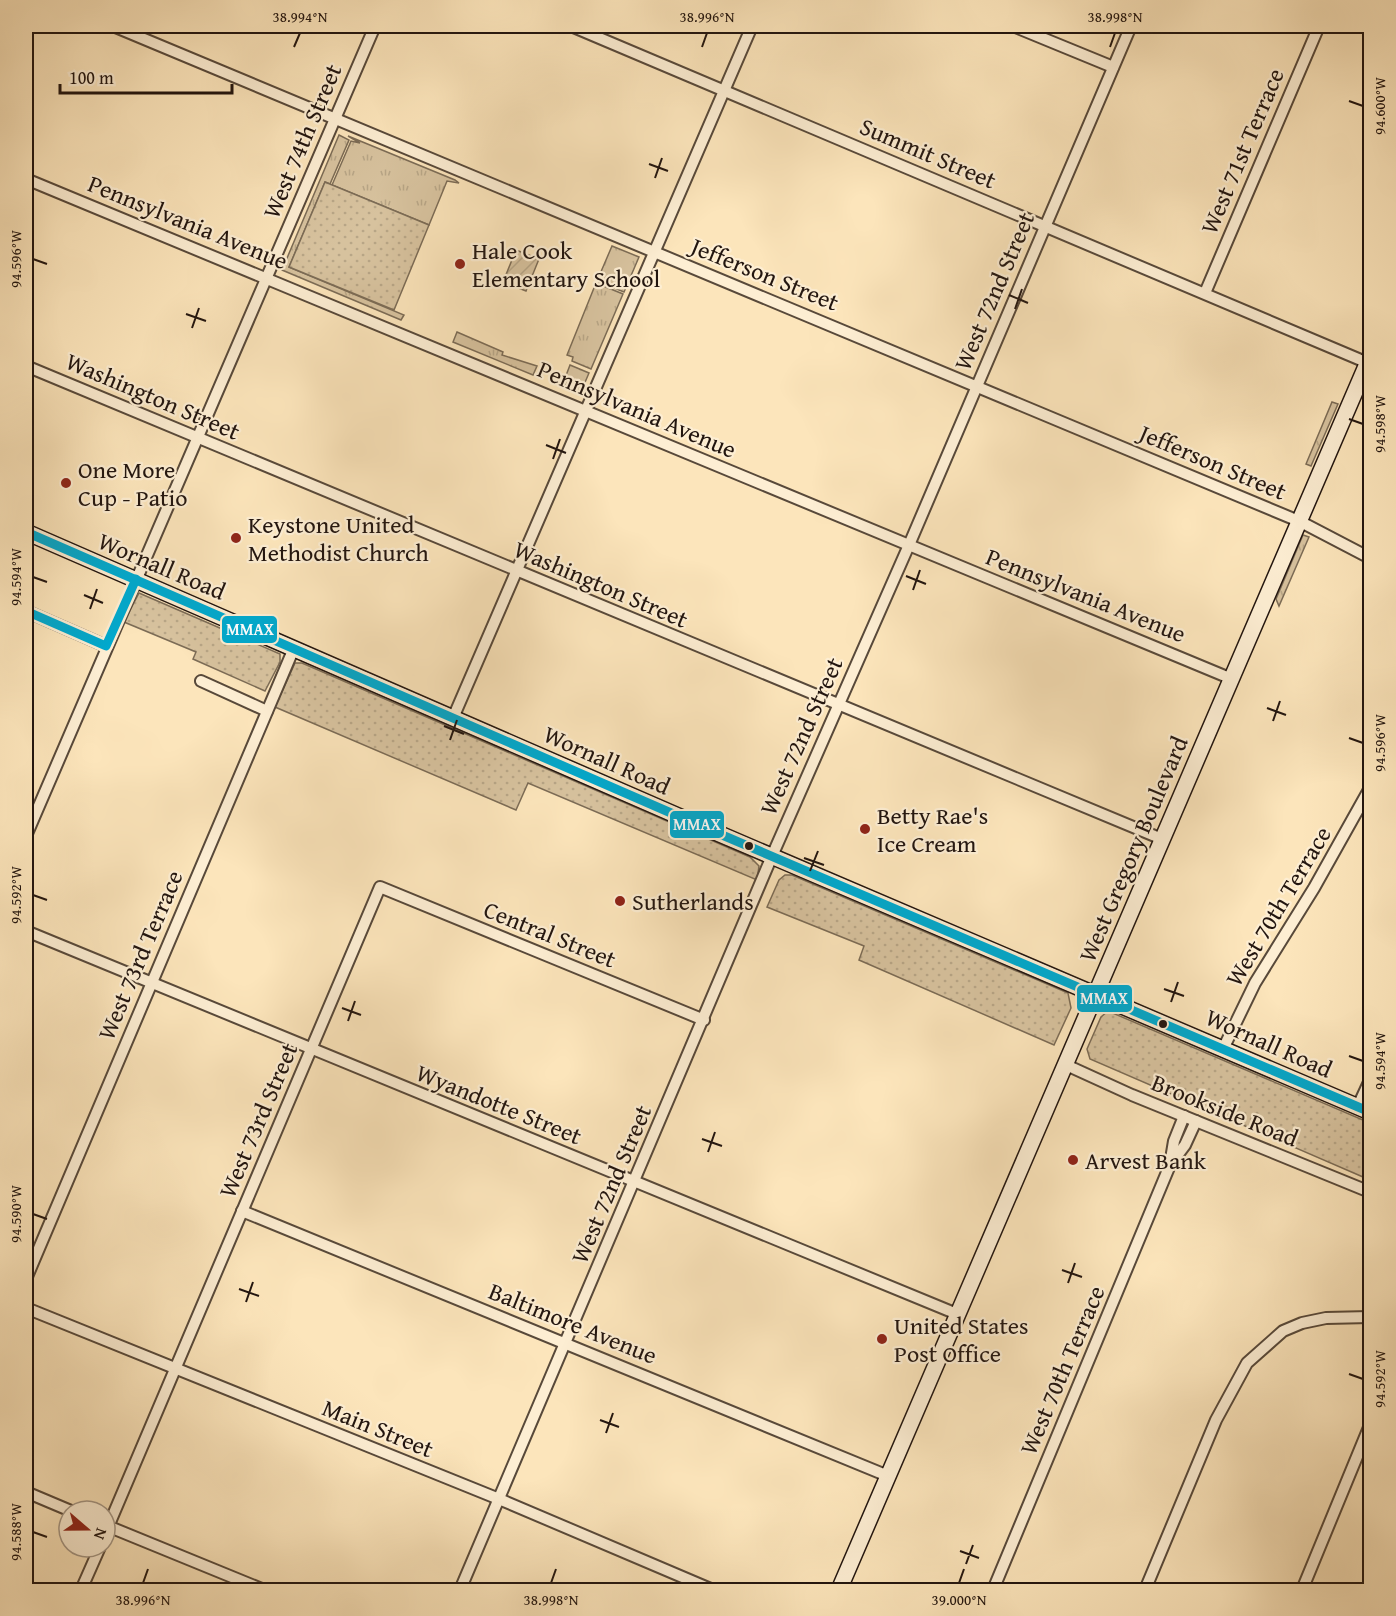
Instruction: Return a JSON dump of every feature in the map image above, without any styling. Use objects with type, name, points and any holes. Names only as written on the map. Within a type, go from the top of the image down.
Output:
[{"type":"main road","name":"West Gregory Boulevard","points":[[839,1590],[1369,360]]},
{"type":"main road","name":"Wornall Road","points":[[26,532],[772,856],[1224,1047],[1364,1109]]},
{"type":"street","name":"Jefferson Street","points":[[112,26],[977,385],[1300,522],[1371,558]]},
{"type":"street","name":"West 74th Street","points":[[26,836],[375,26]]},
{"type":"street","name":"Summit Street","points":[[571,26],[1369,360]]},
{"type":"street","points":[[453,718],[752,26]]},
{"type":"street","points":[[1013,26],[1113,67]]},
{"type":"street","name":"West 72nd Street","points":[[460,1590],[636,1182],[772,856],[909,545],[1131,26]]},
{"type":"street","name":"West 71st Terrace","points":[[1205,293],[1319,26]]},
{"type":"street","name":"Pennsylvania Avenue","points":[[26,179],[1232,679]]},
{"type":"street","name":"Washington Street","points":[[26,366],[516,572],[1162,839]]},
{"type":"street","points":[[26,611],[106,646]]},
{"type":"street","name":"West 73rd Terrace","points":[[26,1279],[294,648]]},
{"type":"street","points":[[201,681],[267,711]]},
{"type":"street","name":"West 70th Terrace","points":[[1224,1047],[1255,983],[1314,888],[1371,788]]},
{"type":"street","name":"Central Street","points":[[380,887],[704,1020]]},
{"type":"street","name":"West 73rd Street","points":[[117,1504],[380,887]]},
{"type":"street","name":"Wyandotte Street","points":[[26,931],[310,1050],[957,1314]]},
{"type":"street","name":"Brookside Road","points":[[1064,1064],[1196,1121],[1371,1191]]},
{"type":"street","points":[[1364,1109],[1371,1080]]},
{"type":"street","name":"West 70th Terrace","points":[[993,1590],[1170,1165],[1174,1141],[1184,1116]]},
{"type":"street","name":"West 70th Terrace","points":[[1170,1165],[1185,1145],[1196,1121]]},
{"type":"street","name":"Baltimore Avenue","points":[[242,1211],[888,1476]]},
{"type":"street","name":"Main Street","points":[[26,1308],[499,1499],[713,1590]]},
{"type":"street","points":[[1145,1590],[1216,1420],[1247,1363],[1284,1331],[1302,1323],[1326,1318],[1371,1317]]},
{"type":"street","points":[[1302,1590],[1371,1425]]},
{"type":"street","points":[[26,1492],[57,1505]]},
{"type":"street","points":[[117,1533],[264,1590]]},
{"type":"street","points":[[81,1590],[95,1559]]},
{"type":"green space","points":[[339,135],[349,140],[330,184],[325,182],[289,267],[404,315],[401,320],[282,270]]},
{"type":"green space","points":[[348,136],[459,183],[447,181],[429,225],[332,185],[351,141],[360,143]]},
{"type":"green space","points":[[325,182],[429,225],[394,310],[289,267]]},
{"type":"green space","points":[[612,246],[639,257],[624,292],[597,281]]},
{"type":"green space","points":[[516,250],[539,259],[526,291],[503,282]]},
{"type":"green space","points":[[596,283],[623,294],[591,369],[572,361],[573,357],[567,355]]},
{"type":"green space","points":[[457,332],[503,352],[502,355],[537,366],[533,375],[453,342]]},
{"type":"green space","points":[[570,365],[589,373],[580,394],[562,386]]},
{"type":"green space","points":[[1332,402],[1338,404],[1311,466],[1306,464]]},
{"type":"green space","points":[[1303,535],[1309,537],[1279,606],[1276,599]]},
{"type":"green space","points":[[139,593],[280,654],[280,662],[265,691],[193,659],[196,652],[124,622]]},
{"type":"green space","points":[[295,663],[302,663],[750,857],[759,866],[757,880],[528,783],[516,810],[275,707]]},
{"type":"green space","points":[[785,875],[792,875],[1068,993],[1071,1008],[1054,1045],[859,960],[864,946],[767,907],[779,880]]},
{"type":"green space","points":[[1108,1011],[1370,1123],[1370,1180],[1090,1059],[1087,1049],[1101,1017]]},
{"type":"transit line","name":"MMAX","points":[[26,532],[694,823],[1370,1112]]},
{"type":"transit line","name":"MMAX","points":[[26,611],[106,646],[136,579]]},
{"type":"place","name":"Hale Cook Elementary School","points":[[460,264]]},
{"type":"place","name":"One More Cup - Patio","points":[[66,483]]},
{"type":"place","name":"Keystone United Methodist Church","points":[[236,538]]},
{"type":"place","name":"Betty Rae's Ice Cream","points":[[865,829]]},
{"type":"place","name":"Sutherlands","points":[[620,901]]},
{"type":"place","name":"Arvest Bank","points":[[1073,1160]]},
{"type":"place","name":"United States Post Office","points":[[882,1339]]}]
